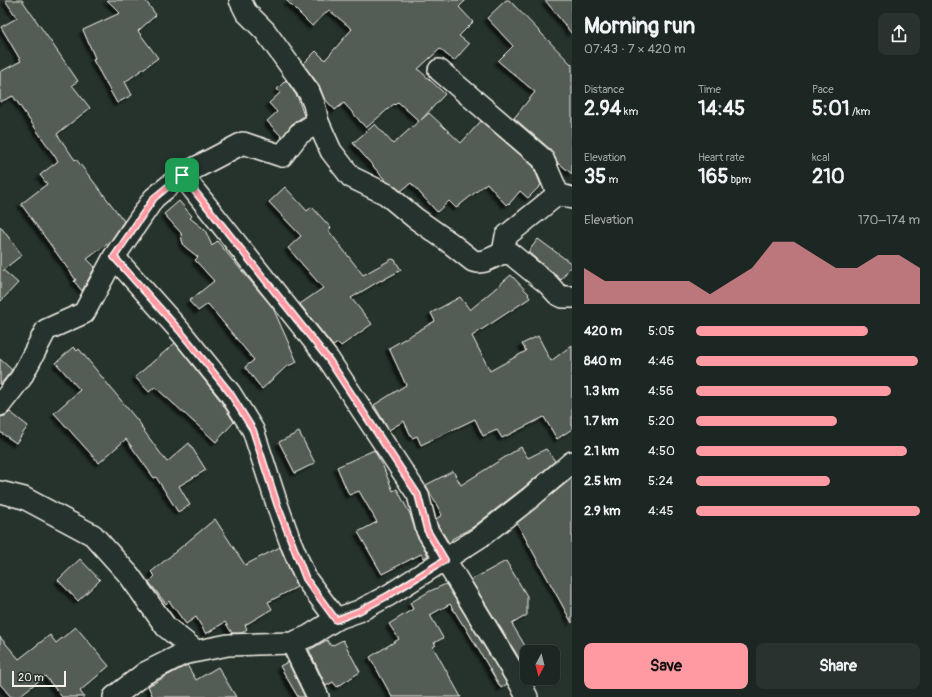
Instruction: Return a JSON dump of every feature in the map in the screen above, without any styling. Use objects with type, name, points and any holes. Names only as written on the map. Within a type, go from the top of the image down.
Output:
[{"type":"street","points":[[240,0],[246,12],[266,31],[309,92],[314,104],[318,122],[331,151],[351,177],[386,194],[415,218],[473,261],[485,261],[503,253],[511,254],[548,284],[557,294],[563,297],[572,297]]},
{"type":"street","points":[[439,70],[543,159],[565,196],[506,236],[503,253]]},
{"type":"street","points":[[0,405],[21,378],[46,330],[84,313],[114,257],[154,198],[182,175],[243,143],[282,156],[298,134],[318,122]]},
{"type":"street","points":[[182,175],[329,360],[418,495],[427,530],[460,581],[527,697]]},
{"type":"street","points":[[114,257],[180,331],[230,393],[253,430],[277,504],[306,579],[336,620]]},
{"type":"street","points":[[114,697],[145,673],[183,654],[228,645],[292,644],[336,620],[359,611],[383,598],[480,537],[530,498],[572,462]]},
{"type":"street","points":[[0,492],[24,498],[93,535],[129,575],[166,627],[196,651]]},
{"type":"street","points":[[292,644],[318,697]]},
{"type":"building","points":[[5,0],[22,0],[78,81],[72,85],[90,108],[57,134],[75,160],[76,159],[124,221],[110,242],[87,259],[95,267],[82,291],[74,281],[76,280],[21,204],[47,184],[40,175],[58,161],[13,96],[0,102],[0,72],[21,61],[1,27],[17,18]]},
{"type":"building","points":[[107,0],[145,0],[156,15],[138,31],[158,58],[125,82],[132,95],[117,103],[93,60],[95,58],[83,30],[120,13]]},
{"type":"building","points":[[286,0],[466,0],[459,7],[473,22],[459,36],[469,44],[454,61],[440,49],[418,69],[445,94],[421,120],[429,113],[461,143],[481,121],[533,166],[541,185],[528,198],[520,191],[509,204],[508,203],[506,205],[487,183],[456,208],[449,201],[437,212],[411,183],[401,191],[386,181],[353,143],[375,124],[393,144],[419,121],[398,102],[366,128],[344,103],[335,110],[324,98],[319,85],[303,64],[316,51],[325,60],[352,29],[329,10],[312,26]]},
{"type":"building","points":[[506,0],[509,0],[572,65],[572,174],[560,164],[559,165],[551,150],[514,118],[535,92],[498,61],[513,46],[487,18]]},
{"type":"building","points":[[545,0],[572,0],[572,34]]},
{"type":"building","points":[[286,80],[298,98],[304,116],[292,124],[282,137],[267,121],[277,112],[269,103],[280,93],[277,89]]},
{"type":"building","points":[[285,187],[307,211],[312,207],[331,228],[328,230],[363,275],[392,259],[395,260],[401,270],[351,298],[372,324],[341,346],[338,343],[333,346],[300,304],[323,288],[288,248],[301,236],[269,202]]},
{"type":"building","points":[[179,201],[192,216],[190,218],[205,230],[212,246],[217,241],[273,308],[297,362],[286,367],[262,389],[245,367],[254,360],[208,304],[198,311],[189,301],[214,281],[195,260],[198,257],[184,246],[181,233],[164,214]]},
{"type":"building","points":[[0,226],[22,255],[3,270],[18,283],[0,302]]},
{"type":"building","points":[[538,239],[572,264],[561,280],[528,252]]},
{"type":"building","points":[[511,275],[529,294],[528,295],[530,298],[472,336],[490,371],[526,351],[522,344],[538,336],[551,361],[572,345],[572,429],[557,439],[544,417],[502,438],[497,430],[483,436],[475,419],[421,445],[417,436],[412,438],[404,421],[389,430],[374,405],[406,385],[389,348],[435,321],[431,313],[460,297],[470,310]]},
{"type":"building","points":[[175,343],[220,400],[234,422],[216,442],[155,387],[149,392],[135,377]]},
{"type":"building","points":[[73,347],[77,351],[79,349],[142,426],[141,427],[167,462],[189,443],[206,470],[179,486],[190,505],[178,512],[156,477],[154,478],[126,439],[99,463],[54,413],[80,390],[56,363]]},
{"type":"building","points":[[0,359],[12,370],[0,385]]},
{"type":"building","points":[[10,412],[28,426],[16,443],[0,432],[0,417],[5,416]]},
{"type":"building","points":[[299,432],[315,463],[295,473],[279,442]]},
{"type":"building","points":[[521,447],[528,458],[546,449],[555,461],[473,527],[452,539],[449,543],[436,519],[442,515],[426,485],[453,471],[461,485]]},
{"type":"building","points":[[374,450],[382,464],[393,491],[397,489],[410,514],[417,536],[428,555],[424,558],[421,554],[382,574],[358,532],[377,522],[359,491],[349,495],[337,467]]},
{"type":"building","points":[[571,479],[572,480],[572,623],[517,523]]},
{"type":"building","points":[[215,519],[245,565],[280,547],[297,587],[268,602],[272,609],[245,625],[247,629],[242,633],[232,633],[225,622],[206,634],[196,617],[186,624],[169,601],[166,604],[149,582],[155,576],[151,572]]},
{"type":"building","points":[[80,559],[100,580],[78,601],[58,580]]},
{"type":"building","points":[[506,561],[527,596],[527,615],[512,624],[525,645],[520,645],[520,660],[471,580]]},
{"type":"building","points":[[446,584],[507,684],[501,688],[450,604],[430,615],[443,638],[434,643],[436,645],[433,647],[461,697],[392,697],[370,657],[399,639],[389,624],[413,609],[410,603],[430,591]]},
{"type":"building","points":[[76,627],[109,666],[80,691],[84,697],[62,697],[45,676],[18,697],[11,697],[0,684],[0,637],[19,659],[50,635],[56,643]]},
{"type":"building","points":[[327,640],[331,646],[343,640],[360,672],[337,687],[333,682],[326,686],[309,650]]},
{"type":"building","points":[[288,662],[305,697],[298,697],[280,666]]},
{"type":"building","points":[[187,665],[196,680],[218,667],[236,697],[153,697],[148,686]]},
{"type":"route","points":[[182,175],[329,360],[418,495],[427,530],[445,560],[389,595],[359,611],[336,620],[306,579],[290,541],[253,430],[230,393],[180,331],[114,257],[154,198],[182,175]]}]
